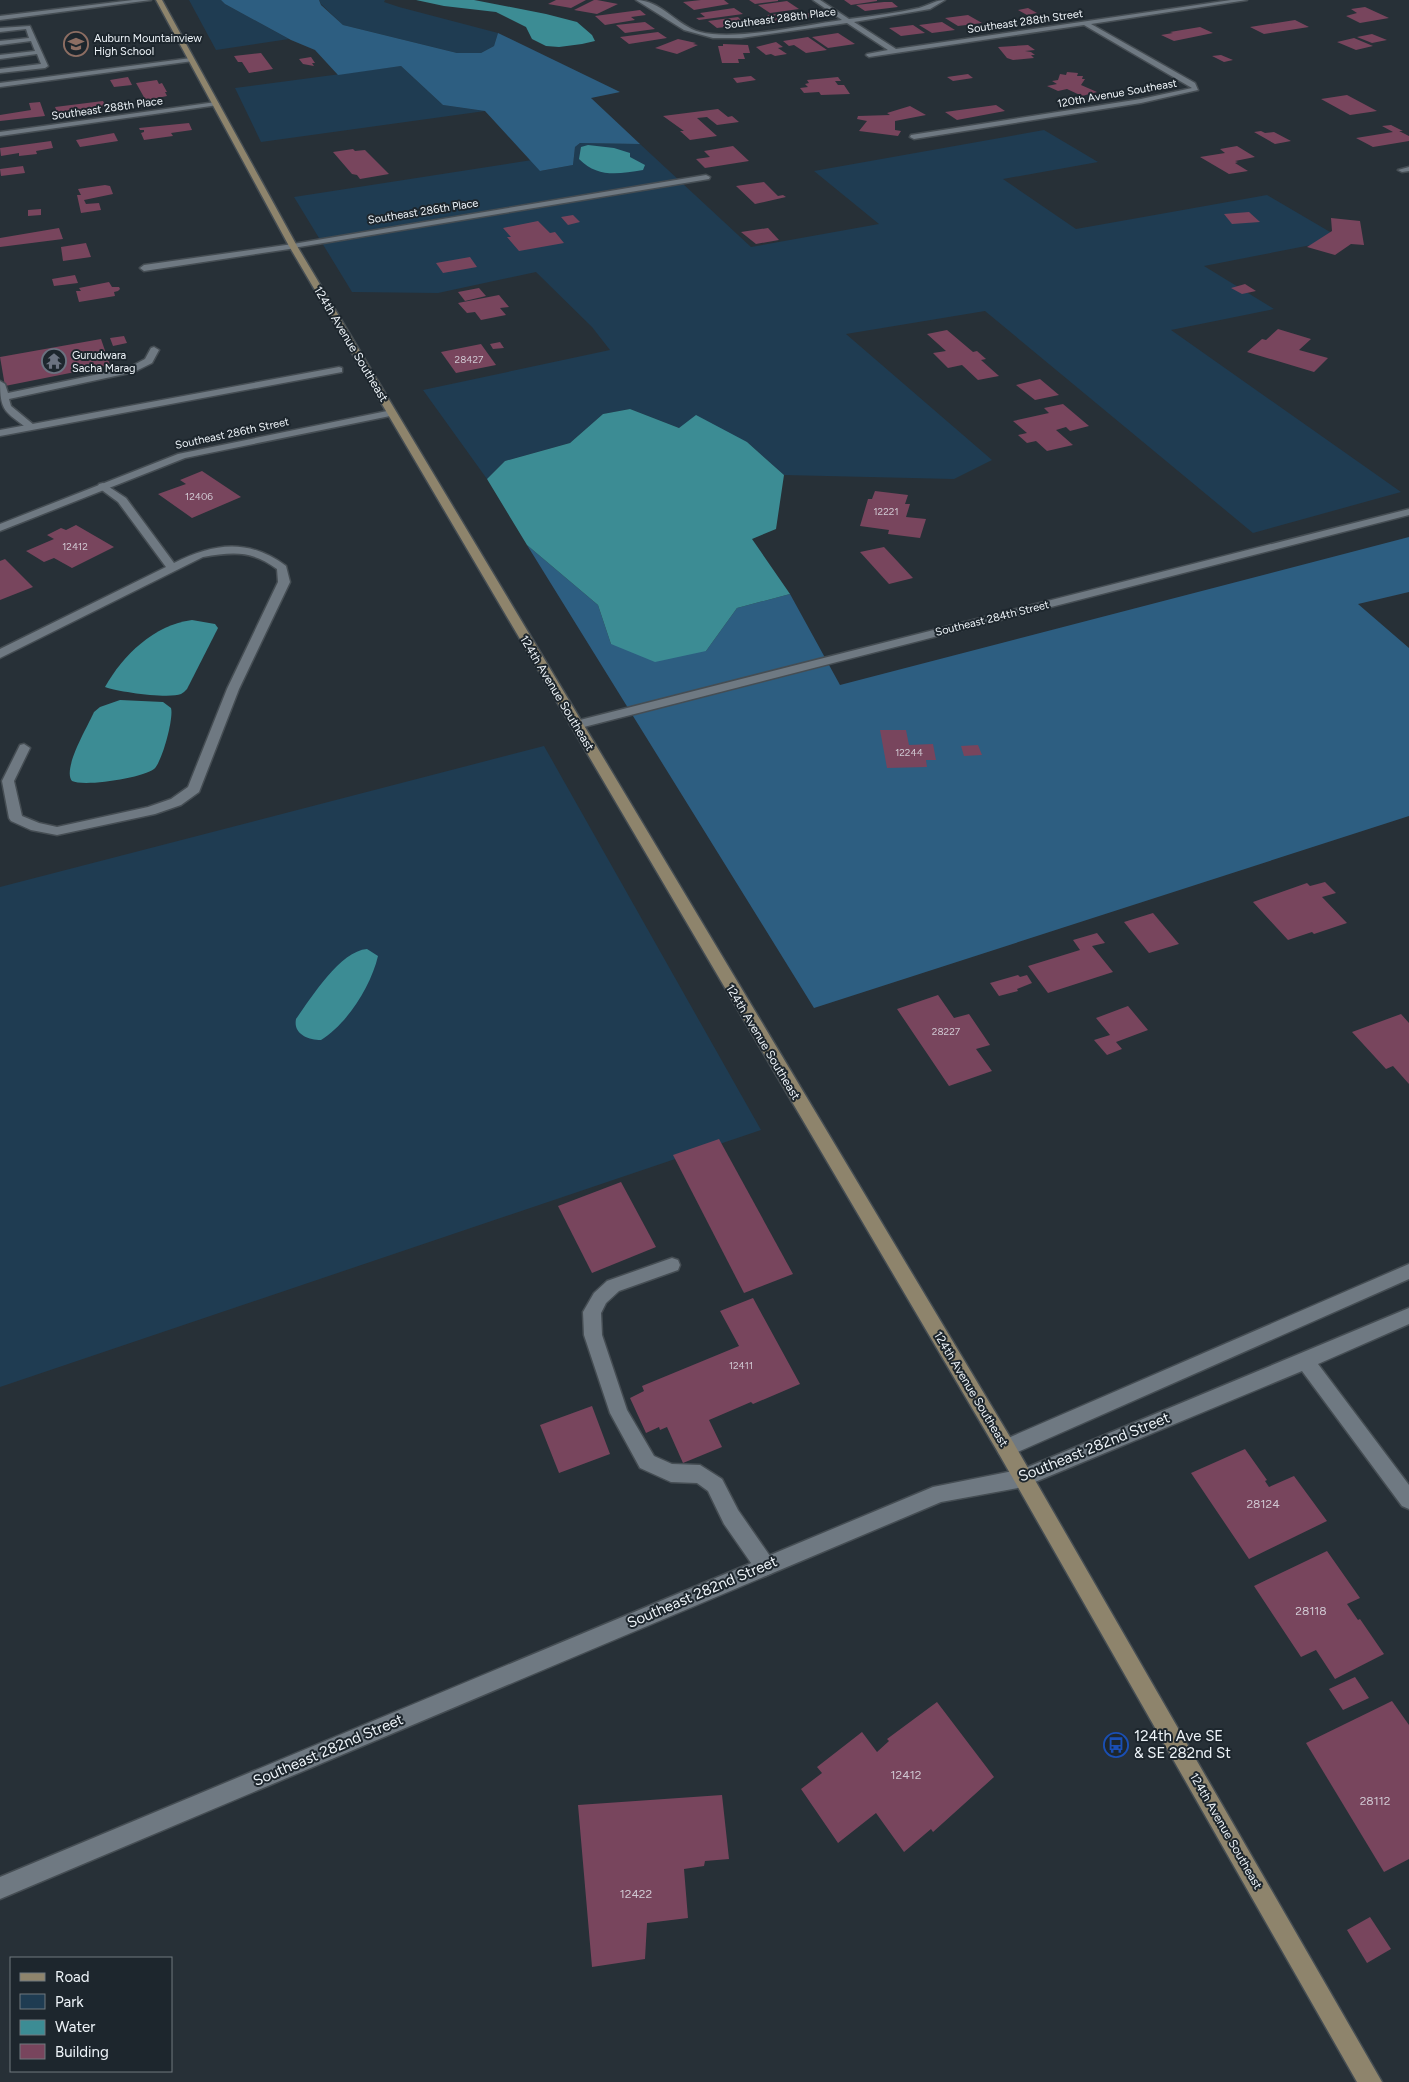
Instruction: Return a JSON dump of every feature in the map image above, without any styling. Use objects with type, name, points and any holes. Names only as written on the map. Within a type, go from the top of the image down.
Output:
[{"type":"street","points":[[0,18],[148,0]]},
{"type":"street","name":"124th Avenue Southeast","points":[[159,0],[293,246],[1006,1448],[1370,2082]]},
{"type":"street","name":"Southeast 288th Place","points":[[639,0],[658,9],[685,29],[708,36],[741,36],[849,22],[919,10],[942,0]]},
{"type":"street","points":[[816,0],[894,51]]},
{"type":"street","name":"Southeast 288th Street","points":[[869,55],[1244,0]]},
{"type":"street","name":"120th Avenue Southeast","points":[[914,137],[1141,101],[1196,89],[1193,84],[1084,23]]},
{"type":"street","points":[[0,30],[28,27],[45,66],[0,71]]},
{"type":"street","points":[[0,44],[33,39]]},
{"type":"street","points":[[0,57],[39,52]]},
{"type":"street","points":[[0,86],[191,60]]},
{"type":"street","name":"Southeast 288th Place","points":[[0,134],[216,104]]},
{"type":"street","name":"Southeast 286th Place","points":[[144,268],[293,246],[706,177]]},
{"type":"street","points":[[4,397],[131,370],[149,361],[154,350]]},
{"type":"street","points":[[0,433],[339,370]]},
{"type":"street","points":[[0,384],[7,406],[31,427]]},
{"type":"street","name":"Southeast 286th Street","points":[[0,528],[182,456],[392,413]]},
{"type":"street","points":[[103,486],[122,500],[172,568]]},
{"type":"street","name":"Southeast 284th Street","points":[[576,725],[1409,512]]},
{"type":"street","points":[[0,654],[200,554],[217,551],[258,553],[282,568],[284,582],[233,688],[194,789],[176,802],[150,811],[57,831],[36,827],[16,818],[8,782],[24,748]]},
{"type":"street","points":[[672,1265],[613,1286],[600,1298],[592,1312],[593,1336],[619,1414],[648,1462],[672,1473],[700,1474],[715,1485],[731,1516],[765,1566]]},
{"type":"street","points":[[1006,1448],[1409,1271]]},
{"type":"street","name":"Southeast 282nd Street","points":[[0,1888],[940,1492],[1022,1478],[1305,1362],[1409,1316]]},
{"type":"street","points":[[1305,1362],[1409,1500]]},
{"type":"green space","points":[[189,0],[221,0],[289,39],[216,50]]},
{"type":"green space","points":[[319,0],[385,0],[384,2],[399,7],[498,33],[494,46],[481,53],[457,53],[343,25]]},
{"type":"green space","points":[[401,66],[443,105],[485,111],[261,142],[235,88]]},
{"type":"green space","points":[[1044,130],[1098,162],[1003,179],[1076,229],[1267,195],[1342,239],[1204,266],[1274,309],[1171,330],[1401,492],[1253,533],[985,311],[846,334],[992,460],[954,479],[784,475],[747,442],[679,428],[630,409],[603,414],[570,443],[505,461],[487,479],[423,390],[610,350],[592,327],[536,272],[438,293],[352,292],[294,197],[532,160],[541,171],[573,165],[575,147],[580,143],[640,144],[751,247],[879,224],[814,171]]},
{"type":"green space","points":[[544,746],[761,1130],[0,1387],[0,887]]},
{"type":"shaded area","points":[[221,0],[319,0],[321,5],[343,25],[457,53],[481,53],[494,46],[498,33],[620,92],[591,98],[640,144],[580,143],[575,147],[573,165],[540,171],[485,111],[443,105],[401,66],[338,75],[315,50],[291,40]]},
{"type":"shaded area","points":[[1409,537],[1409,592],[1358,604],[1409,648],[1409,816],[814,1008],[527,545],[598,605],[611,644],[706,651],[737,608],[790,594],[840,685]]},
{"type":"water","points":[[416,0],[474,0],[546,14],[577,22],[592,35],[595,41],[559,47],[546,46],[532,39],[526,27],[496,12],[444,6]]},
{"type":"water","points":[[588,145],[614,148],[630,153],[630,157],[645,165],[643,170],[609,173],[594,169],[579,159],[581,147]]},
{"type":"water","points":[[630,409],[679,428],[696,415],[747,442],[784,475],[776,529],[752,539],[790,594],[737,608],[706,651],[655,662],[611,644],[598,605],[527,545],[487,479],[505,461],[570,443],[603,414]]},
{"type":"water","points":[[192,620],[215,624],[218,628],[187,689],[183,693],[166,696],[132,693],[105,687],[130,653],[141,643],[165,628]]},
{"type":"water","points":[[120,700],[163,702],[171,708],[169,730],[164,750],[157,765],[154,769],[138,776],[88,783],[72,781],[70,767],[94,712],[100,707]]},
{"type":"water","points":[[367,949],[378,956],[375,968],[364,992],[349,1014],[331,1033],[321,1040],[311,1039],[302,1035],[297,1029],[296,1019],[318,988],[337,966],[347,958]]},
{"type":"building","points":[[556,0],[586,0],[571,8],[548,4]]},
{"type":"building","points":[[594,0],[618,4],[597,14],[574,10]]},
{"type":"building","points":[[724,0],[729,4],[694,10],[683,2]]},
{"type":"building","points":[[749,0],[778,0],[778,1],[755,4]]},
{"type":"building","points":[[844,0],[877,0],[877,1],[851,5]]},
{"type":"building","points":[[787,1],[799,9],[770,13],[758,5]]},
{"type":"building","points":[[892,2],[898,7],[865,11],[856,5]]},
{"type":"building","points":[[1365,7],[1389,18],[1360,23],[1346,16],[1357,13],[1351,9]]},
{"type":"building","points":[[734,8],[743,14],[699,20],[696,18],[705,17],[700,13]]},
{"type":"building","points":[[1028,8],[1037,13],[1027,15],[1018,10]]},
{"type":"building","points":[[640,10],[646,15],[631,17],[635,20],[605,25],[595,16]]},
{"type":"building","points":[[796,12],[799,15],[809,13],[813,17],[774,21],[767,15]]},
{"type":"building","points":[[968,15],[982,23],[958,26],[945,18]]},
{"type":"building","points":[[738,17],[741,20],[750,19],[755,23],[717,28],[708,21]]},
{"type":"building","points":[[1295,20],[1309,27],[1264,34],[1250,27]]},
{"type":"building","points":[[645,22],[655,29],[625,33],[616,25]]},
{"type":"building","points":[[942,22],[955,30],[932,33],[919,25]]},
{"type":"building","points":[[913,25],[925,33],[901,36],[889,28]]},
{"type":"building","points":[[1200,27],[1213,33],[1174,41],[1161,35],[1173,33],[1170,32]]},
{"type":"building","points":[[658,32],[667,38],[629,44],[620,37]]},
{"type":"building","points":[[838,33],[855,44],[828,48],[812,37]]},
{"type":"building","points":[[1372,34],[1387,40],[1372,43],[1357,37]]},
{"type":"building","points":[[808,37],[827,50],[806,53],[794,45],[789,46],[783,41]]},
{"type":"building","points":[[1354,38],[1373,46],[1356,50],[1337,42]]},
{"type":"building","points":[[678,39],[698,45],[677,54],[655,48]]},
{"type":"building","points":[[776,42],[783,47],[778,48],[787,54],[766,55],[756,47]]},
{"type":"building","points":[[723,44],[748,45],[750,53],[743,53],[745,59],[738,59],[739,63],[722,63],[718,46],[723,46]]},
{"type":"building","points":[[1028,45],[1035,50],[1025,51],[1035,55],[1031,55],[1034,58],[1013,60],[1007,58],[998,47]]},
{"type":"building","points":[[261,53],[273,69],[249,73],[242,62],[238,62],[234,56]]},
{"type":"building","points":[[1221,55],[1233,60],[1224,62],[1212,56]]},
{"type":"building","points":[[311,57],[315,63],[312,63],[314,66],[303,64],[299,59]]},
{"type":"building","points":[[1067,72],[1078,73],[1077,76],[1083,76],[1082,79],[1085,79],[1081,85],[1097,92],[1082,96],[1067,89],[1058,91],[1047,86],[1057,84],[1052,81],[1058,80],[1060,74],[1066,75]]},
{"type":"building","points":[[968,74],[973,78],[953,81],[947,77]]},
{"type":"building","points":[[751,76],[756,80],[737,83],[733,78]]},
{"type":"building","points":[[128,77],[132,85],[114,87],[110,80]]},
{"type":"building","points":[[838,77],[841,81],[835,81],[838,85],[844,85],[850,94],[821,95],[819,92],[804,93],[800,88],[808,87],[805,84],[809,83],[807,80]]},
{"type":"building","points":[[157,80],[159,84],[162,83],[167,96],[145,99],[136,83]]},
{"type":"building","points":[[1347,95],[1377,111],[1350,115],[1321,99]]},
{"type":"building","points":[[103,101],[106,107],[58,114],[55,107]]},
{"type":"building","points":[[40,102],[45,116],[0,121],[0,115],[31,110],[29,103]]},
{"type":"building","points":[[996,105],[1005,111],[957,120],[945,112]]},
{"type":"building","points":[[910,106],[926,115],[895,121],[895,130],[901,131],[898,136],[859,131],[867,121],[857,119],[858,116],[890,115],[887,113]]},
{"type":"building","points":[[718,109],[728,117],[732,116],[739,122],[717,125],[707,117],[697,118],[717,136],[690,140],[680,131],[684,131],[663,116]]},
{"type":"building","points":[[189,123],[192,130],[171,133],[173,136],[144,140],[141,133],[144,130],[139,128]]},
{"type":"building","points":[[1391,125],[1409,136],[1409,141],[1373,147],[1356,138],[1393,132],[1382,126]]},
{"type":"building","points":[[1261,131],[1265,133],[1274,132],[1291,141],[1275,144],[1254,132]]},
{"type":"building","points":[[114,133],[118,141],[80,147],[76,140]]},
{"type":"building","points":[[51,141],[53,148],[36,151],[37,154],[19,156],[19,153],[1,156],[0,148]]},
{"type":"building","points":[[733,146],[749,161],[705,168],[696,159],[710,157],[704,151]]},
{"type":"building","points":[[1237,146],[1255,157],[1235,161],[1238,162],[1235,163],[1248,171],[1229,174],[1200,157],[1225,153],[1220,149]]},
{"type":"building","points":[[353,149],[355,151],[365,150],[389,174],[360,179],[357,175],[352,174],[333,152]]},
{"type":"building","points":[[23,166],[25,173],[1,176],[0,169]]},
{"type":"building","points":[[764,182],[778,196],[783,195],[786,197],[755,204],[736,186]]},
{"type":"building","points":[[110,186],[113,194],[84,200],[86,204],[99,203],[101,210],[81,213],[77,195],[81,195],[78,189]]},
{"type":"building","points":[[41,209],[41,215],[28,216],[28,210]]},
{"type":"building","points":[[1249,212],[1260,222],[1232,224],[1224,214]]},
{"type":"building","points":[[573,215],[580,222],[568,225],[561,217]]},
{"type":"building","points":[[1331,218],[1360,221],[1364,245],[1351,244],[1335,255],[1307,247],[1332,231]]},
{"type":"building","points":[[538,221],[550,233],[555,232],[564,243],[519,251],[507,237],[511,237],[503,228]]},
{"type":"building","points":[[59,228],[63,239],[0,247],[0,238]]},
{"type":"building","points":[[768,228],[779,240],[756,244],[741,232]]},
{"type":"building","points":[[86,243],[91,257],[63,261],[61,247]]},
{"type":"building","points":[[470,257],[477,267],[443,273],[436,263]]},
{"type":"building","points":[[75,275],[78,283],[54,286],[52,279]]},
{"type":"building","points":[[109,282],[112,287],[119,287],[120,289],[114,292],[115,296],[79,302],[76,291],[81,291],[79,288]]},
{"type":"building","points":[[1245,284],[1256,291],[1242,294],[1231,288]]},
{"type":"building","points":[[479,288],[486,296],[465,301],[458,292]]},
{"type":"building","points":[[499,295],[509,307],[500,308],[506,315],[481,320],[475,312],[467,313],[458,303]]},
{"type":"building","points":[[1278,329],[1311,339],[1299,350],[1328,358],[1314,372],[1247,352],[1262,339],[1266,340]]},
{"type":"building","points":[[947,330],[973,352],[977,351],[986,359],[981,360],[999,376],[978,380],[962,365],[948,368],[933,353],[946,351],[927,334]]},
{"type":"building","points":[[124,336],[127,343],[113,346],[110,338]]},
{"type":"building","name":"Gurudwara Sacha Marag","points":[[101,339],[110,365],[5,386],[0,357]]},
{"type":"building","points":[[500,342],[504,348],[493,349],[490,344]]},
{"type":"building","points":[[481,344],[496,365],[456,373],[441,352]]},
{"type":"building","points":[[1040,379],[1059,395],[1035,400],[1016,385]]},
{"type":"building","points":[[1063,404],[1089,426],[1070,431],[1066,427],[1056,430],[1073,445],[1047,451],[1036,441],[1027,443],[1018,435],[1027,433],[1013,421],[1049,413],[1044,408]]},
{"type":"building","points":[[202,471],[241,497],[192,518],[158,494],[186,484],[180,480]]},
{"type":"building","points":[[875,491],[908,495],[905,504],[910,504],[906,517],[926,519],[920,538],[888,534],[889,530],[860,526],[868,499],[872,499]]},
{"type":"building","points":[[76,525],[114,547],[72,568],[54,558],[44,562],[26,551],[54,539],[47,535],[61,528],[66,530]]},
{"type":"building","points":[[884,547],[913,578],[889,584],[860,552]]},
{"type":"building","points":[[5,559],[33,587],[0,600],[0,561]]},
{"type":"building","points":[[880,730],[906,730],[909,745],[933,744],[936,760],[926,760],[927,767],[887,768]]},
{"type":"building","points":[[978,745],[982,755],[964,756],[961,746]]},
{"type":"building","points":[[1325,882],[1336,893],[1322,897],[1347,923],[1314,934],[1312,932],[1288,940],[1253,902],[1307,883],[1310,886]]},
{"type":"building","points":[[1153,913],[1179,944],[1149,953],[1124,922]]},
{"type":"building","points":[[1097,933],[1105,943],[1092,946],[1113,972],[1048,993],[1028,966],[1080,950],[1073,940]]},
{"type":"building","points":[[1018,975],[1020,977],[1027,975],[1032,983],[1017,989],[1018,991],[999,996],[990,983]]},
{"type":"building","points":[[938,995],[954,1018],[969,1014],[990,1045],[976,1049],[992,1071],[949,1086],[897,1009]]},
{"type":"building","points":[[1128,1006],[1148,1030],[1116,1042],[1122,1049],[1107,1055],[1094,1040],[1110,1035],[1096,1018]]},
{"type":"building","points":[[1401,1014],[1409,1023],[1409,1084],[1393,1066],[1386,1069],[1352,1032]]},
{"type":"building","points":[[719,1139],[793,1274],[744,1293],[673,1155]]},
{"type":"building","points":[[621,1182],[656,1247],[592,1273],[558,1206]]},
{"type":"building","points":[[753,1298],[800,1384],[709,1420],[722,1447],[683,1463],[667,1427],[660,1430],[659,1427],[646,1433],[630,1398],[644,1391],[642,1386],[739,1346],[720,1311]]},
{"type":"building","points":[[592,1406],[610,1454],[559,1473],[540,1425]]},
{"type":"building","points":[[1245,1449],[1267,1480],[1265,1481],[1269,1487],[1294,1476],[1327,1521],[1249,1559],[1191,1473]]},
{"type":"building","points":[[1327,1551],[1360,1598],[1347,1604],[1358,1620],[1360,1619],[1384,1654],[1335,1679],[1316,1650],[1301,1657],[1254,1586]]},
{"type":"building","points":[[1355,1677],[1369,1698],[1343,1710],[1329,1689]]},
{"type":"building","points":[[1392,1701],[1409,1725],[1409,1859],[1384,1872],[1306,1743]]},
{"type":"building","points":[[937,1702],[994,1777],[933,1832],[931,1829],[904,1852],[876,1813],[838,1843],[801,1789],[822,1773],[817,1767],[862,1732],[877,1752],[889,1741],[887,1739]]},
{"type":"building","points":[[722,1795],[729,1859],[705,1861],[704,1866],[684,1869],[688,1918],[647,1923],[645,1959],[592,1967],[578,1805]]},
{"type":"building","points":[[1370,1917],[1391,1949],[1367,1963],[1347,1930]]},
{"type":"place","name":"Auburn Mountainview High School","points":[[76,44]]},
{"type":"place","name":"Gurudwara Sacha Marag","points":[[54,361]]},
{"type":"place","name":"124th Ave SE & SE 282nd St","points":[[1116,1745]]}]
